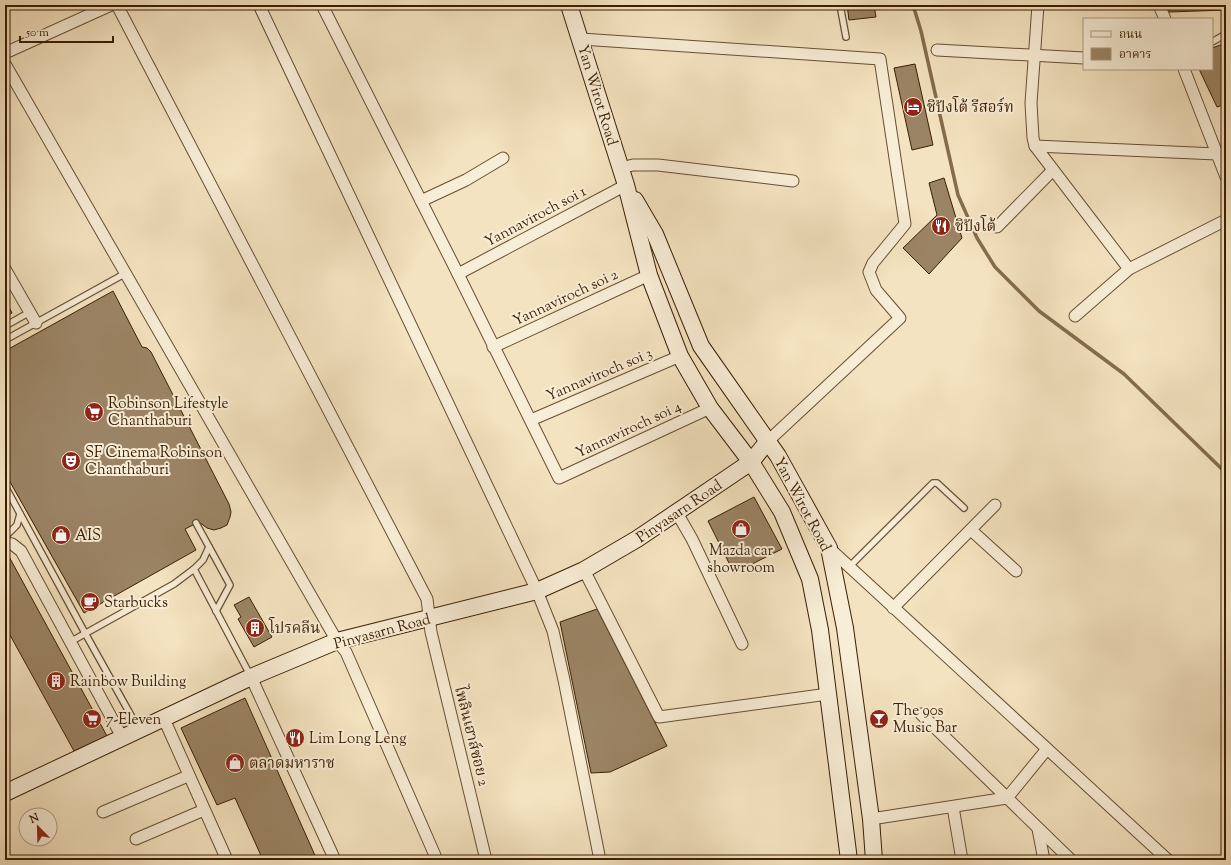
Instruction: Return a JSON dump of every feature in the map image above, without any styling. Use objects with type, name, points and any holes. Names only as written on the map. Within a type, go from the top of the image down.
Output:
[{"type":"main road","name":"Yan Wirot Road","points":[[570,5],[626,185],[649,275],[680,356],[710,408],[751,462],[782,512],[810,579],[820,630],[849,860]]},
{"type":"main road","name":"Yan Wirot Road","points":[[626,185],[655,234],[701,346],[778,456],[829,548],[845,628],[871,819],[874,860]]},
{"type":"main road","name":"Pinyasarn Road","points":[[7,789],[164,719],[251,677],[337,641],[537,591],[584,570],[637,539],[751,462],[767,442]]},
{"type":"street","points":[[5,53],[111,5]]},
{"type":"street","name":"ไพลินเฮาส์ซอย 2","points":[[117,5],[427,599],[431,632],[486,860]]},
{"type":"street","points":[[259,5],[537,591],[553,631],[600,860]]},
{"type":"street","points":[[322,5],[531,420]]},
{"type":"street","points":[[1038,5],[1031,103],[1033,138],[1035,146],[1129,269]]},
{"type":"street","points":[[1159,5],[1165,18]]},
{"type":"street","points":[[581,39],[880,59],[905,224],[873,263],[869,272],[876,290],[900,318],[767,442]]},
{"type":"street","points":[[937,50],[1083,58]]},
{"type":"street","points":[[5,64],[337,641],[346,652],[437,860]]},
{"type":"street","points":[[1184,70],[1226,177]]},
{"type":"street","points":[[1035,146],[1217,154]]},
{"type":"street","points":[[421,201],[466,180],[503,158]]},
{"type":"street","points":[[621,168],[633,165],[658,165],[793,181]]},
{"type":"street","points":[[997,227],[1053,170]]},
{"type":"street","name":"Yannaviroch soi 1","points":[[458,274],[626,185]]},
{"type":"street","points":[[1075,316],[1129,269],[1226,220]]},
{"type":"street","points":[[5,269],[36,323]]},
{"type":"street","name":"Yannaviroch soi 2","points":[[493,347],[649,275]]},
{"type":"street","name":"Yannaviroch soi 3","points":[[531,420],[680,356]]},
{"type":"street","name":"Yannaviroch soi 4","points":[[531,420],[559,478],[710,408]]},
{"type":"street","points":[[894,608],[995,505]]},
{"type":"street","points":[[677,513],[692,539],[742,644]]},
{"type":"street","points":[[971,530],[1016,571]]},
{"type":"street","points":[[7,538],[20,551],[122,737]]},
{"type":"street","points":[[829,548],[1168,860]]},
{"type":"street","points":[[584,570],[659,717],[828,694]]},
{"type":"street","points":[[251,677],[335,860]]},
{"type":"street","points":[[921,714],[1071,860]]},
{"type":"street","points":[[164,719],[188,776],[227,860]]},
{"type":"street","points":[[871,819],[1007,798],[1047,749]]},
{"type":"street","points":[[103,812],[188,776]]},
{"type":"street","points":[[953,807],[962,860]]},
{"type":"street","points":[[136,839],[204,810]]},
{"type":"street","points":[[1038,829],[1044,860]]},
{"type":"lane","points":[[840,5],[846,37]]},
{"type":"lane","points":[[1213,41],[1226,34]]},
{"type":"lane","points":[[5,340],[126,273]]},
{"type":"lane","points":[[5,326],[30,312]]},
{"type":"lane","points":[[849,566],[933,483],[937,483],[964,508]]},
{"type":"lane","points":[[5,486],[139,730]]},
{"type":"lane","points":[[7,538],[17,525],[20,514]]},
{"type":"lane","points":[[196,523],[230,585],[216,611]]},
{"type":"lane","points":[[70,642],[174,584],[203,560],[209,547]]},
{"type":"lane","points":[[194,569],[251,677]]},
{"type":"building","points":[[847,5],[874,5],[876,17],[849,20]]},
{"type":"building","points":[[1169,5],[1226,5],[1226,10],[1169,12]]},
{"type":"building","points":[[1226,43],[1226,104],[1217,107],[1199,70],[1213,70],[1213,48]]},
{"type":"building","name":"ชิปังโต้ รีสอร์ท","points":[[915,64],[933,145],[912,150],[894,68]]},
{"type":"building","name":"ชิปังโต้","points":[[944,178],[962,238],[929,274],[903,248],[937,215],[929,183]]},
{"type":"building","name":"Robinson Lifestyle Chanthaburi","points":[[113,291],[142,347],[147,348],[151,352],[229,504],[231,512],[227,525],[221,528],[214,530],[207,528],[199,522],[185,529],[196,550],[84,613],[5,473],[5,351]]},
{"type":"building","points":[[5,299],[12,313],[5,317]]},
{"type":"building","points":[[754,497],[782,549],[734,573],[708,521]]},
{"type":"building","name":"Rainbow Building","points":[[7,553],[107,736],[74,751],[5,626],[5,554]]},
{"type":"building","name":"โปรคลีน","points":[[249,597],[272,637],[254,647],[238,619],[241,617],[234,605]]},
{"type":"building","points":[[597,609],[667,746],[610,772],[591,773],[560,622]]},
{"type":"building","name":"ตลาดมหาราช","points":[[245,698],[317,860],[263,860],[235,798],[217,805],[181,728]]},
{"type":"waterway","points":[[913,5],[921,31],[958,195],[977,238],[995,267],[1039,311],[1124,374],[1226,473]]},
{"type":"place","name":"ชิปังโต้ รีสอร์ท","points":[[913,107]]},
{"type":"place","name":"ชิปังโต้","points":[[941,226]]},
{"type":"place","name":"Robinson Lifestyle Chanthaburi","points":[[94,412]]},
{"type":"place","name":"SF Cinema Robinson Chanthaburi","points":[[71,461]]},
{"type":"place","name":"Mazda car showroom","points":[[741,529]]},
{"type":"place","name":"AIS","points":[[61,535]]},
{"type":"place","name":"Starbucks","points":[[90,602]]},
{"type":"place","name":"โปรคลีน","points":[[255,628]]},
{"type":"place","name":"Rainbow Building","points":[[56,681]]},
{"type":"place","name":"7-Eleven","points":[[92,719]]},
{"type":"place","name":"The 90s Music Bar","points":[[879,719]]},
{"type":"place","name":"Lim Long Leng","points":[[295,738]]},
{"type":"place","name":"ตลาดมหาราช","points":[[235,763]]}]
